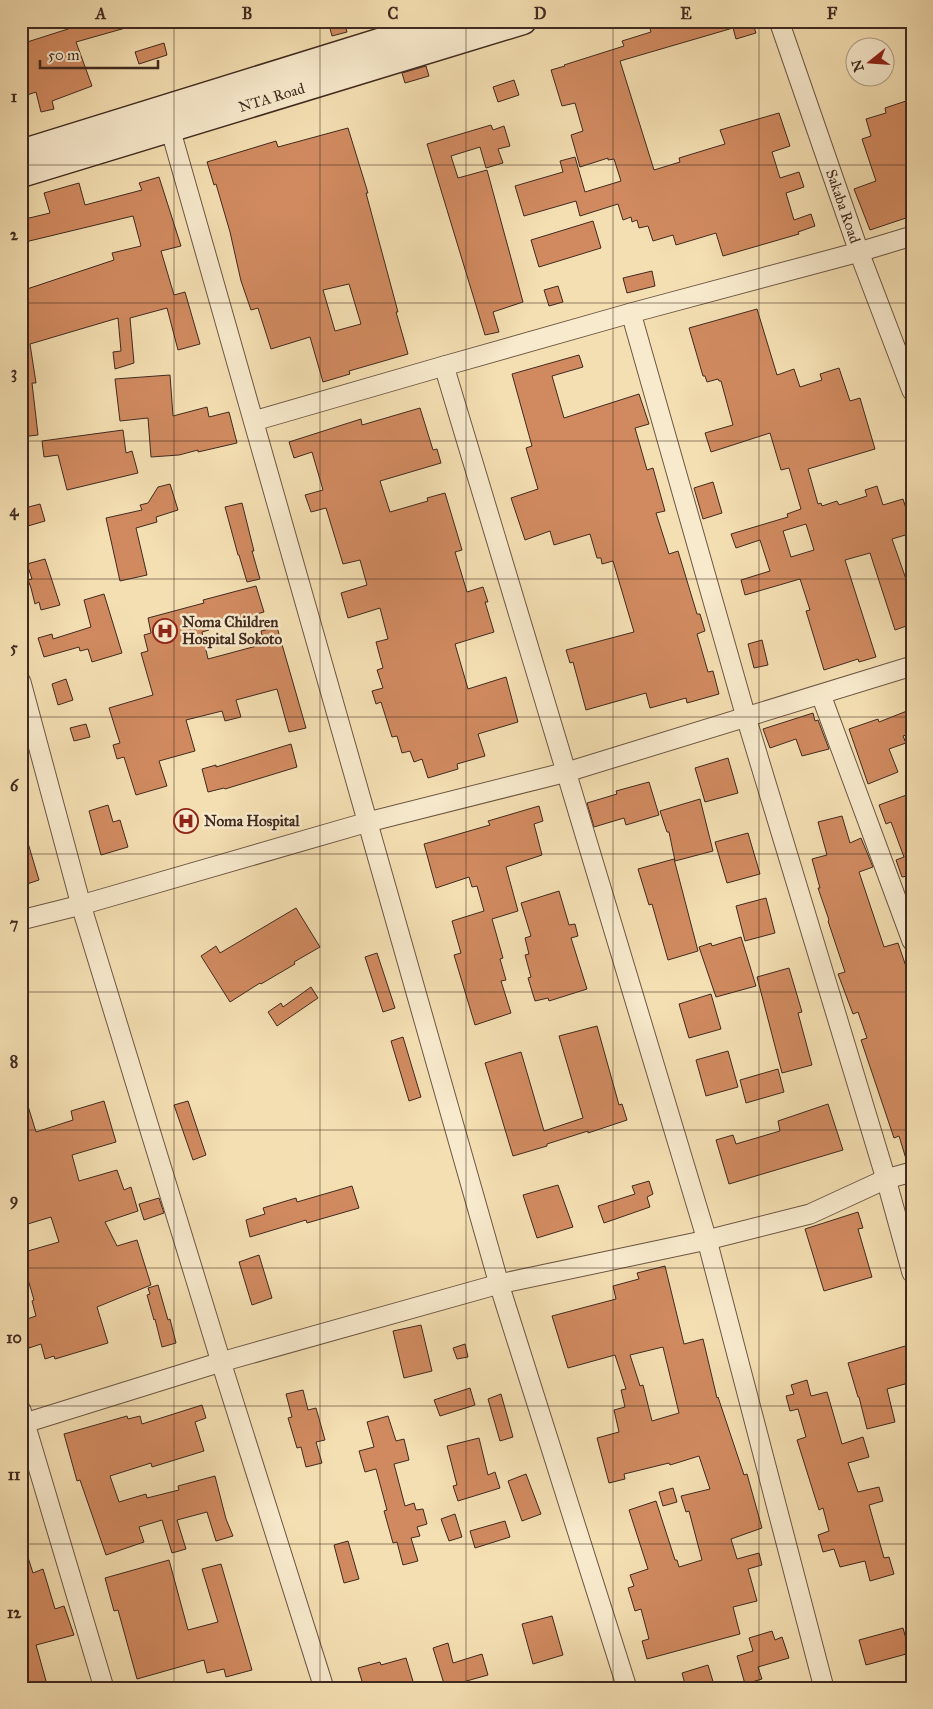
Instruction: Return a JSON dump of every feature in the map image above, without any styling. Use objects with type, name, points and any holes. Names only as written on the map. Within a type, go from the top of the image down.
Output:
[{"type":"main road","name":"NTA Road","points":[[21,153],[447,21]]},
{"type":"main road","name":"NTA Road","points":[[21,174],[523,21]]},
{"type":"street","name":"Sakaba Road","points":[[779,21],[860,252],[912,391]]},
{"type":"street","points":[[170,128],[498,1284],[626,1688]]},
{"type":"street","points":[[254,421],[631,313],[860,252],[912,236]]},
{"type":"street","points":[[631,313],[746,717],[886,1179],[912,1273]]},
{"type":"street","points":[[444,366],[707,1240],[824,1688]]},
{"type":"street","points":[[21,920],[81,905],[368,822],[567,772],[912,666]]},
{"type":"street","points":[[21,682],[81,905],[221,1362],[324,1688]]},
{"type":"street","points":[[821,695],[912,942]]},
{"type":"street","points":[[104,1688],[23,1416],[498,1284],[707,1240],[810,1214],[886,1179],[912,1172]]},
{"type":"building","points":[[97,21],[135,21],[136,25],[76,42],[92,86],[52,101],[54,109],[41,112],[36,92],[24,96],[21,89],[21,74],[28,72],[21,52],[21,44]]},
{"type":"building","points":[[328,21],[344,21],[347,32],[332,36]]},
{"type":"building","points":[[648,21],[677,21],[678,24],[689,21],[752,21],[756,33],[736,39],[733,28],[620,61],[654,170],[680,162],[679,158],[725,144],[720,130],[779,113],[790,146],[772,152],[780,178],[799,172],[804,187],[786,193],[794,220],[811,214],[815,226],[798,232],[799,234],[723,256],[716,233],[676,245],[673,235],[653,241],[648,226],[639,228],[637,220],[632,222],[631,217],[623,220],[618,204],[580,216],[576,201],[524,216],[515,186],[563,172],[560,161],[575,157],[585,192],[621,181],[614,159],[608,160],[608,158],[580,167],[571,135],[583,131],[575,103],[562,106],[551,70],[624,46],[622,41],[651,32]]},
{"type":"building","points":[[164,43],[167,55],[139,64],[135,52]]},
{"type":"building","points":[[426,66],[429,76],[405,83],[402,73]]},
{"type":"building","points":[[514,80],[519,95],[498,102],[493,87]]},
{"type":"building","points":[[912,99],[912,216],[870,230],[854,189],[876,181],[862,139],[871,136],[866,119],[886,113],[885,108]]},
{"type":"building","points":[[491,125],[493,130],[504,126],[510,146],[498,149],[503,163],[486,168],[480,147],[451,156],[458,178],[487,170],[523,302],[493,312],[499,332],[485,335],[427,144]]},
{"type":"building","points":[[348,128],[368,193],[366,193],[408,354],[349,371],[350,374],[323,382],[310,337],[271,349],[258,308],[251,310],[241,281],[230,232],[216,184],[214,185],[207,162],[276,141],[278,147]],"holes":[[[349,284],[361,324],[335,331],[323,290]]]},
{"type":"building","points":[[159,177],[181,246],[161,251],[174,295],[185,292],[200,344],[178,350],[167,308],[130,318],[134,363],[115,369],[113,352],[121,351],[118,318],[30,344],[36,383],[32,383],[38,435],[21,437],[21,291],[114,260],[112,253],[141,246],[133,216],[21,243],[21,220],[50,213],[44,193],[79,183],[85,205],[142,190],[139,183]]},
{"type":"building","points":[[593,221],[601,248],[539,267],[531,240]]},
{"type":"building","points":[[652,271],[655,286],[627,293],[623,278]]},
{"type":"building","points":[[558,286],[563,302],[549,306],[544,290]]},
{"type":"building","points":[[757,309],[777,375],[794,369],[800,387],[822,380],[820,374],[839,368],[850,401],[860,398],[875,449],[808,469],[818,504],[821,503],[822,506],[837,501],[839,505],[867,496],[865,490],[877,486],[883,505],[903,499],[912,527],[912,533],[892,539],[907,582],[912,581],[912,624],[895,630],[870,553],[845,560],[876,657],[859,662],[858,659],[824,670],[806,611],[810,610],[800,579],[745,595],[741,580],[770,571],[760,540],[736,548],[731,534],[788,517],[787,514],[801,509],[789,468],[781,470],[770,433],[711,452],[705,433],[733,425],[721,381],[718,379],[707,382],[705,376],[703,376],[689,328]],"holes":[[[806,524],[814,550],[791,557],[783,531]]]},
{"type":"building","points":[[579,355],[583,367],[552,376],[564,418],[639,394],[649,424],[635,428],[647,470],[653,468],[665,511],[656,513],[669,554],[678,551],[697,614],[700,614],[705,631],[697,634],[708,672],[713,671],[719,694],[687,703],[686,698],[650,708],[646,693],[586,710],[573,662],[570,663],[566,650],[634,632],[613,561],[602,564],[601,558],[597,558],[590,534],[554,545],[550,531],[525,540],[511,498],[538,489],[526,448],[532,446],[512,374]]},
{"type":"building","points":[[170,375],[173,416],[207,407],[209,417],[229,412],[237,443],[198,452],[198,450],[179,455],[151,457],[148,418],[120,421],[115,379]]},
{"type":"building","points":[[420,408],[433,450],[437,449],[441,463],[380,481],[390,512],[428,501],[427,498],[445,493],[462,550],[455,552],[467,592],[483,587],[488,602],[485,602],[494,632],[455,644],[468,689],[506,677],[518,722],[478,734],[485,756],[457,764],[458,769],[428,778],[422,759],[414,762],[410,751],[402,753],[397,736],[392,737],[381,702],[376,704],[372,691],[383,688],[377,670],[383,668],[376,642],[388,639],[380,608],[348,618],[341,593],[367,585],[360,560],[343,564],[326,508],[311,512],[305,495],[323,490],[312,452],[294,458],[289,442],[361,419],[362,425]]},
{"type":"building","points":[[123,430],[126,453],[132,451],[138,473],[67,490],[58,455],[44,457],[42,441]]},
{"type":"building","points":[[713,482],[722,513],[703,519],[694,488]]},
{"type":"building","points":[[170,484],[178,510],[156,517],[157,522],[136,528],[147,575],[120,581],[106,518],[142,510],[140,505],[148,503],[158,487]]},
{"type":"building","points":[[242,503],[260,579],[247,582],[225,507]]},
{"type":"building","points":[[40,504],[45,521],[21,528],[21,509]]},
{"type":"building","points":[[45,559],[60,605],[41,610],[39,602],[35,604],[28,580],[32,579],[27,564]]},
{"type":"building","points":[[256,586],[264,612],[209,627],[209,630],[202,632],[208,659],[264,644],[261,631],[277,627],[306,728],[289,732],[277,689],[236,700],[241,717],[225,721],[222,711],[186,720],[195,751],[159,761],[167,786],[136,795],[124,757],[117,759],[113,745],[120,743],[109,708],[153,695],[141,653],[148,651],[144,635],[151,633],[148,618],[204,603],[203,600]]},
{"type":"building","points":[[104,594],[122,653],[92,662],[88,649],[80,651],[79,647],[44,657],[38,638],[52,634],[53,639],[91,627],[84,600]]},
{"type":"building","points":[[762,640],[768,665],[754,668],[748,644]]},
{"type":"building","points":[[66,679],[73,700],[58,705],[52,684]]},
{"type":"building","points":[[912,709],[912,733],[903,736],[906,743],[889,749],[898,772],[868,784],[849,729],[878,719],[879,722]]},
{"type":"building","points":[[813,713],[815,721],[818,720],[829,749],[802,756],[796,739],[770,748],[763,729]]},
{"type":"building","points":[[86,724],[90,737],[74,741],[70,728]]},
{"type":"building","points":[[291,744],[297,767],[225,789],[208,792],[202,769],[216,765],[216,767]]},
{"type":"building","points":[[728,758],[738,793],[705,802],[695,768]]},
{"type":"building","points":[[649,782],[659,815],[626,825],[624,818],[594,827],[587,803],[617,794],[616,791]]},
{"type":"building","points":[[912,793],[912,875],[902,877],[896,860],[904,857],[891,822],[886,824],[879,805]]},
{"type":"building","points":[[700,799],[713,851],[675,861],[669,832],[667,832],[660,811]]},
{"type":"building","points":[[108,805],[113,822],[120,820],[128,847],[101,855],[89,811]]},
{"type":"building","points":[[539,806],[543,821],[534,824],[542,855],[506,867],[518,911],[492,919],[503,958],[500,959],[506,980],[501,981],[511,1013],[475,1025],[454,955],[461,953],[452,921],[484,911],[477,886],[472,887],[469,877],[436,888],[424,844],[490,825],[488,821]]},
{"type":"building","points":[[842,816],[850,843],[861,838],[873,867],[859,872],[884,947],[898,943],[912,984],[912,1161],[907,1162],[899,1136],[894,1138],[861,1040],[867,1038],[858,1012],[853,1014],[838,974],[845,972],[818,888],[820,888],[812,859],[827,855],[818,822]]},
{"type":"building","points":[[21,833],[25,833],[39,880],[21,886]]},
{"type":"building","points":[[748,833],[760,874],[727,883],[715,842]]},
{"type":"building","points":[[674,859],[698,951],[668,960],[652,904],[649,905],[638,869]]},
{"type":"building","points":[[559,891],[569,925],[575,924],[578,936],[571,938],[587,989],[549,1001],[548,998],[535,1001],[528,978],[531,977],[525,955],[529,954],[525,938],[531,936],[521,903]]},
{"type":"building","points":[[766,898],[775,933],[745,941],[736,906]]},
{"type":"building","points":[[296,908],[320,947],[230,1002],[201,956],[216,946],[220,953]]},
{"type":"building","points":[[741,937],[756,986],[716,997],[699,947],[711,943],[712,946]]},
{"type":"building","points":[[377,953],[395,1008],[383,1012],[365,957]]},
{"type":"building","points":[[789,968],[802,1012],[798,1013],[812,1065],[782,1073],[757,977]]},
{"type":"building","points":[[311,987],[318,998],[277,1026],[268,1012],[281,1003],[283,1007]]},
{"type":"building","points":[[711,994],[721,1029],[689,1038],[679,1004]]},
{"type":"building","points":[[597,1026],[619,1105],[622,1104],[627,1120],[513,1156],[485,1063],[521,1052],[544,1131],[583,1118],[559,1036]]},
{"type":"building","points":[[403,1037],[421,1097],[409,1101],[391,1041]]},
{"type":"building","points":[[728,1051],[738,1087],[706,1096],[696,1060]]},
{"type":"building","points":[[778,1069],[784,1092],[746,1103],[740,1080]]},
{"type":"building","points":[[21,1093],[24,1093],[36,1132],[73,1120],[71,1111],[104,1101],[116,1142],[72,1155],[79,1181],[117,1170],[124,1190],[131,1187],[138,1211],[105,1222],[117,1246],[137,1240],[151,1285],[97,1307],[108,1343],[55,1359],[54,1356],[45,1359],[41,1344],[29,1348],[26,1337],[21,1338],[21,1321],[36,1316],[32,1301],[34,1300],[27,1276],[21,1278],[21,1253],[59,1242],[51,1217],[21,1226]]},
{"type":"building","points":[[188,1101],[206,1155],[193,1160],[174,1105]]},
{"type":"building","points":[[828,1104],[843,1150],[729,1184],[716,1140],[733,1135],[736,1144],[780,1131],[778,1121]]},
{"type":"building","points":[[649,1181],[653,1194],[647,1197],[650,1207],[604,1223],[598,1206],[635,1194],[632,1186]]},
{"type":"building","points":[[558,1185],[573,1227],[537,1238],[523,1195]]},
{"type":"building","points":[[352,1186],[359,1208],[307,1223],[306,1220],[250,1237],[246,1220],[265,1214],[263,1208],[296,1198],[297,1202]]},
{"type":"building","points":[[159,1198],[164,1213],[144,1220],[139,1204]]},
{"type":"building","points":[[858,1212],[863,1228],[858,1229],[872,1277],[824,1291],[805,1229]]},
{"type":"building","points":[[259,1255],[272,1298],[252,1305],[239,1262]]},
{"type":"building","points":[[665,1266],[684,1344],[703,1339],[717,1398],[744,1475],[747,1474],[762,1528],[731,1539],[737,1559],[759,1553],[762,1565],[748,1569],[757,1601],[733,1607],[740,1634],[647,1659],[642,1641],[649,1639],[641,1609],[635,1611],[628,1588],[634,1586],[630,1575],[648,1569],[629,1510],[656,1501],[679,1567],[702,1560],[689,1511],[686,1512],[681,1496],[710,1489],[699,1456],[670,1465],[669,1463],[624,1474],[625,1479],[609,1483],[597,1438],[619,1432],[614,1410],[625,1407],[621,1390],[626,1389],[615,1355],[568,1368],[552,1316],[616,1299],[613,1286],[639,1279],[637,1273]],"holes":[[[663,1347],[679,1413],[652,1421],[643,1385],[640,1386],[630,1355]]]},
{"type":"building","points":[[158,1285],[176,1343],[162,1347],[147,1295],[150,1294],[148,1288]]},
{"type":"building","points":[[421,1325],[432,1371],[404,1378],[393,1331]]},
{"type":"building","points":[[465,1344],[468,1357],[457,1359],[453,1348]]},
{"type":"building","points":[[912,1344],[912,1382],[887,1389],[895,1422],[867,1429],[848,1363]]},
{"type":"building","points":[[807,1380],[811,1396],[827,1392],[842,1444],[863,1437],[869,1457],[848,1463],[858,1492],[879,1487],[883,1501],[869,1505],[884,1558],[889,1557],[894,1574],[870,1581],[865,1561],[840,1567],[834,1549],[823,1552],[818,1535],[829,1531],[823,1508],[819,1510],[797,1440],[806,1437],[798,1409],[790,1411],[786,1396],[794,1394],[791,1385]]},
{"type":"building","points":[[470,1388],[475,1405],[440,1416],[434,1400]]},
{"type":"building","points":[[303,1390],[308,1410],[316,1408],[325,1440],[316,1442],[322,1463],[306,1467],[301,1447],[297,1448],[288,1418],[292,1417],[286,1394]]},
{"type":"building","points":[[501,1394],[513,1437],[500,1441],[488,1399]]},
{"type":"building","points":[[202,1405],[206,1418],[195,1422],[204,1451],[152,1467],[151,1463],[110,1476],[119,1502],[146,1494],[147,1498],[179,1490],[178,1486],[215,1476],[226,1519],[233,1536],[216,1541],[207,1512],[177,1520],[186,1549],[172,1553],[162,1520],[139,1527],[144,1542],[106,1555],[80,1480],[77,1481],[64,1434],[127,1416],[128,1419],[140,1416],[142,1424]]},
{"type":"building","points":[[388,1416],[396,1441],[404,1439],[409,1460],[394,1464],[405,1506],[414,1503],[416,1510],[423,1509],[427,1524],[417,1527],[420,1536],[411,1538],[418,1561],[403,1565],[397,1542],[393,1543],[384,1511],[387,1510],[376,1469],[365,1472],[359,1451],[374,1447],[367,1422]]},
{"type":"building","points":[[479,1438],[488,1475],[495,1472],[500,1488],[458,1501],[453,1486],[457,1485],[447,1446]]},
{"type":"building","points":[[526,1474],[541,1514],[522,1521],[508,1481]]},
{"type":"building","points":[[673,1488],[677,1502],[663,1506],[659,1492]]},
{"type":"building","points":[[455,1514],[462,1537],[449,1541],[441,1519]]},
{"type":"building","points":[[505,1521],[510,1537],[475,1548],[470,1531]]},
{"type":"building","points":[[348,1541],[359,1579],[344,1583],[334,1545]]},
{"type":"building","points":[[21,1545],[24,1545],[33,1573],[43,1569],[55,1609],[64,1606],[74,1635],[36,1645],[48,1688],[26,1688],[21,1672],[21,1626],[28,1624],[21,1598]]},
{"type":"building","points":[[169,1560],[188,1630],[218,1622],[202,1569],[221,1564],[252,1670],[226,1677],[224,1669],[207,1673],[204,1660],[137,1679],[118,1610],[114,1611],[105,1578]]},
{"type":"building","points":[[552,1616],[563,1655],[533,1664],[522,1624]]},
{"type":"building","points":[[903,1628],[910,1653],[866,1665],[859,1640]]},
{"type":"building","points":[[772,1631],[775,1640],[782,1637],[789,1658],[758,1667],[762,1679],[745,1684],[737,1656],[753,1651],[749,1638]]},
{"type":"building","points":[[448,1643],[453,1663],[482,1654],[488,1675],[445,1687],[433,1648]]},
{"type":"building","points":[[406,1658],[415,1688],[364,1688],[358,1668],[380,1662],[381,1665]]},
{"type":"building","points":[[708,1665],[715,1688],[686,1688],[682,1673]]},
{"type":"place","name":"Noma Children Hospital Sokoto","points":[[165,631]]},
{"type":"place","name":"Noma Hospital","points":[[186,821]]}]
